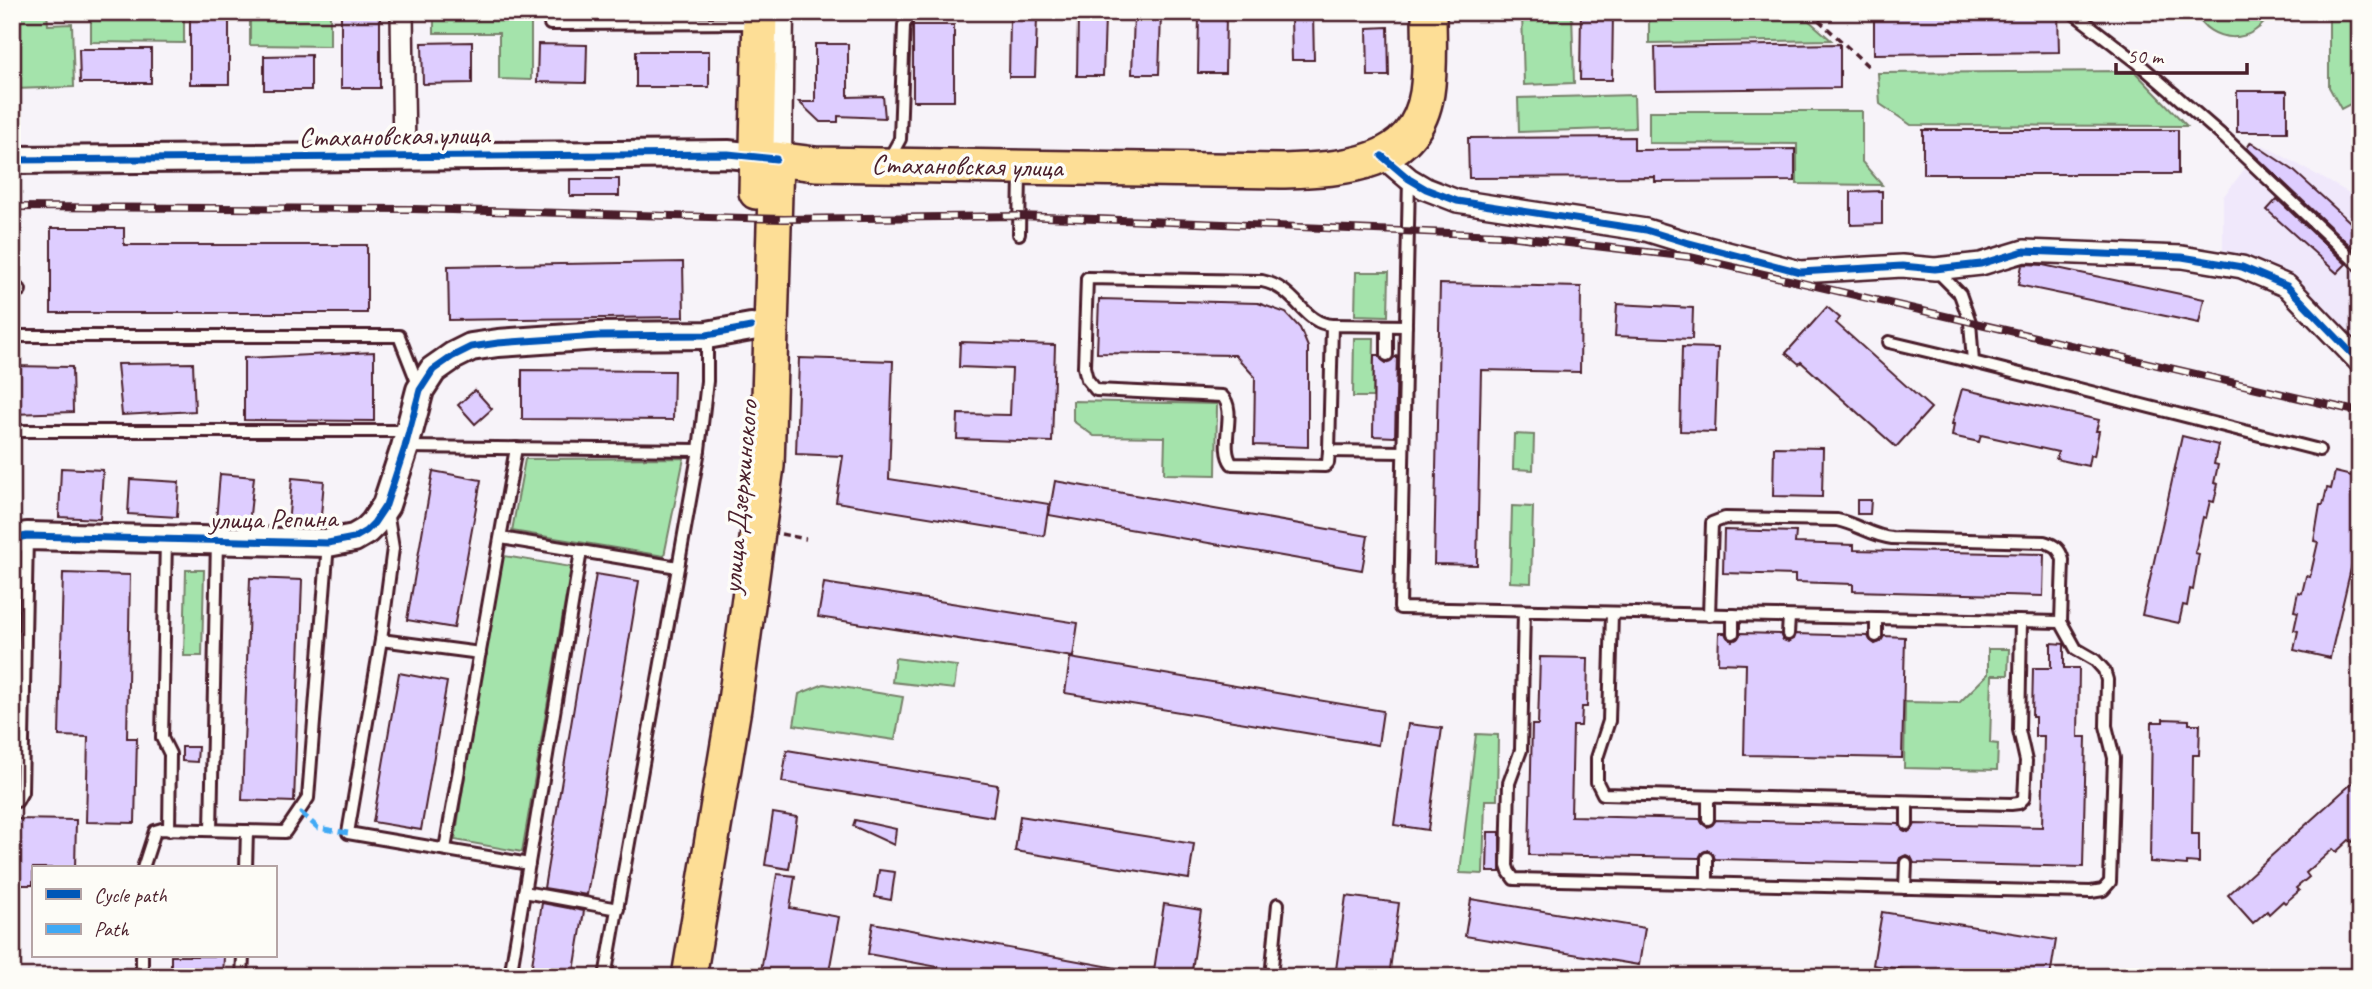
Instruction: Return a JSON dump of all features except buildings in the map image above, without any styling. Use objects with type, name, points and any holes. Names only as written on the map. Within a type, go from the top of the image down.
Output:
[{"type":"main road","name":"Стахановская улица","points":[[766,158],[815,164],[1335,170],[1382,156],[1410,132],[1423,108],[1428,78],[1430,12]]},
{"type":"main road","name":"улица Дзержинского","points":[[689,977],[734,708],[767,467],[766,16]]},
{"type":"main road","name":"улица Дзержинского","points":[[669,977],[734,568],[747,464],[751,327],[766,158]]},
{"type":"street","points":[[402,12],[404,156]]},
{"type":"street","name":"Стахановская улица","points":[[12,160],[728,154],[766,158]]},
{"type":"street","points":[[1382,156],[1409,179],[1457,201],[1646,230],[1800,272],[1902,266],[1936,270],[1981,264],[2024,250],[2182,257],[2242,267],[2287,286],[2360,362]]},
{"type":"street","name":"улица Репина","points":[[20,537],[328,543],[354,538],[366,531],[386,505],[420,390],[433,370],[453,356],[471,347],[498,343],[598,337],[707,335],[751,327]]},
{"type":"lane","points":[[886,164],[900,139],[904,25],[911,12]]},
{"type":"lane","points":[[2072,12],[2137,62],[2206,121],[2360,265]]},
{"type":"lane","points":[[550,24],[647,18],[766,16]]},
{"type":"lane","points":[[1019,234],[1020,166]]},
{"type":"lane","points":[[1409,179],[1400,608],[2061,622]]},
{"type":"lane","points":[[1936,270],[1960,294],[1970,322],[1973,362]]},
{"type":"lane","points":[[1332,324],[1329,451],[1328,463],[1325,466],[1232,464],[1227,453],[1228,405],[1222,396],[1096,390],[1087,379],[1084,367],[1087,278],[1262,281],[1276,284],[1318,323],[1406,326]]},
{"type":"lane","points":[[1387,326],[1387,355]]},
{"type":"lane","points":[[12,335],[400,336],[420,390]]},
{"type":"lane","points":[[605,977],[699,450],[706,381],[707,335]]},
{"type":"lane","points":[[1889,342],[2319,450]]},
{"type":"lane","points":[[12,431],[407,439],[516,448],[699,450]]},
{"type":"lane","points":[[445,849],[516,448]]},
{"type":"lane","points":[[1329,451],[1404,453]]},
{"type":"lane","points":[[386,505],[393,548],[381,640],[348,833],[528,864]]},
{"type":"lane","points":[[1524,611],[1521,750],[1509,783],[1509,872],[1514,879],[2091,892],[2103,890],[2110,882],[2114,758],[2106,726],[2108,680],[2095,660],[2076,649],[2061,622],[2063,560],[2054,545],[2044,542],[1892,538],[1880,537],[1850,522],[1726,518],[1712,523],[1709,615]]},
{"type":"lane","points":[[12,802],[17,801],[22,792],[20,537]]},
{"type":"lane","points":[[501,538],[678,567]]},
{"type":"lane","points":[[166,539],[162,738],[170,754],[169,830]]},
{"type":"lane","points":[[211,830],[217,540]]},
{"type":"lane","points":[[144,866],[155,831],[285,832],[308,798],[328,543]]},
{"type":"lane","points":[[510,977],[581,551]]},
{"type":"lane","points":[[1612,613],[1609,721],[1598,750],[1598,788],[1603,794],[1907,802],[2011,804],[2019,803],[2024,798],[2026,761],[2019,730],[2021,621]]},
{"type":"lane","points":[[1733,615],[1733,633]]},
{"type":"lane","points":[[1788,634],[1789,617]]},
{"type":"lane","points":[[1876,618],[1876,636]]},
{"type":"lane","points":[[381,640],[480,653]]},
{"type":"lane","points":[[1708,819],[1709,797]]},
{"type":"lane","points":[[1907,802],[1907,824]]},
{"type":"lane","points":[[246,866],[247,831]]},
{"type":"lane","points":[[1707,858],[1707,884]]},
{"type":"lane","points":[[1905,888],[1906,863]]},
{"type":"lane","points":[[524,892],[618,909]]},
{"type":"lane","points":[[1271,977],[1278,904]]},
{"type":"lane","points":[[142,958],[142,977]]},
{"type":"lane","points":[[242,977],[243,958]]},
{"type":"path","points":[[1810,12],[1869,67]]},
{"type":"path","points":[[769,531],[806,539]]},
{"type":"shaded area","points":[[2263,145],[2360,199],[2360,343],[2321,303],[2281,270],[2223,252],[2223,197]]},
{"type":"green space","points":[[47,12],[48,25],[72,24],[74,87],[14,89],[12,13]]},
{"type":"green space","points":[[91,12],[184,12],[184,43],[91,42]]},
{"type":"green space","points":[[250,12],[330,12],[330,46],[250,45]]},
{"type":"green space","points":[[434,12],[531,12],[531,80],[499,79],[499,33],[434,33]]},
{"type":"green space","points":[[1522,12],[1572,12],[1574,83],[1524,85]]},
{"type":"green space","points":[[1649,12],[1799,12],[1831,40],[1649,43]]},
{"type":"green space","points":[[2195,12],[2270,12],[2254,31],[2244,36],[2232,37],[2211,31]]},
{"type":"green space","points":[[2329,12],[2360,12],[2360,99],[2341,109],[2329,87]]},
{"type":"green space","points":[[2134,71],[2187,126],[1911,125],[1880,104],[1878,73]]},
{"type":"green space","points":[[1634,95],[1635,128],[1519,132],[1518,98]]},
{"type":"green space","points":[[1649,111],[1862,111],[1862,162],[1882,185],[1797,184],[1797,144],[1649,143]]},
{"type":"green space","points":[[1356,272],[1389,272],[1388,316],[1355,315]]},
{"type":"green space","points":[[1354,338],[1374,338],[1373,397],[1353,397]]},
{"type":"green space","points":[[1073,401],[1217,404],[1216,475],[1164,474],[1165,437],[1094,436],[1073,421]]},
{"type":"green space","points":[[1514,434],[1534,435],[1533,470],[1513,469]]},
{"type":"green space","points":[[684,458],[664,556],[512,531],[525,459]]},
{"type":"green space","points":[[1512,506],[1533,507],[1531,583],[1510,582]]},
{"type":"green space","points":[[498,555],[571,567],[522,852],[455,840]]},
{"type":"green space","points":[[186,570],[204,570],[202,656],[184,656]]},
{"type":"green space","points":[[1988,649],[2009,649],[2008,675],[1992,675],[1990,743],[1998,744],[1997,770],[1904,768],[1905,702],[1959,703],[1988,674]]},
{"type":"green space","points":[[895,658],[957,666],[954,689],[892,682]]},
{"type":"green space","points":[[824,684],[903,697],[895,740],[794,725],[799,694]]},
{"type":"green space","points":[[1476,734],[1498,735],[1497,800],[1485,800],[1483,874],[1460,873]]},
{"type":"railway","points":[[12,207],[413,209],[784,219],[1020,216],[1500,235],[1690,257],[2360,412]]},
{"type":"marked path","points":[[300,812],[318,828],[348,833]]},
{"type":"cycle path","points":[[12,160],[728,154],[776,159]]},
{"type":"cycle path","points":[[1382,156],[1409,179],[1457,201],[1646,230],[1800,272],[1902,266],[1935,269],[1981,264],[2024,251],[2182,257],[2242,267],[2287,286],[2360,362]]},
{"type":"cycle path","points":[[12,539],[27,536],[328,543],[354,538],[374,523],[386,505],[420,390],[433,370],[453,356],[471,347],[498,343],[598,336],[707,335],[751,327]]}]
